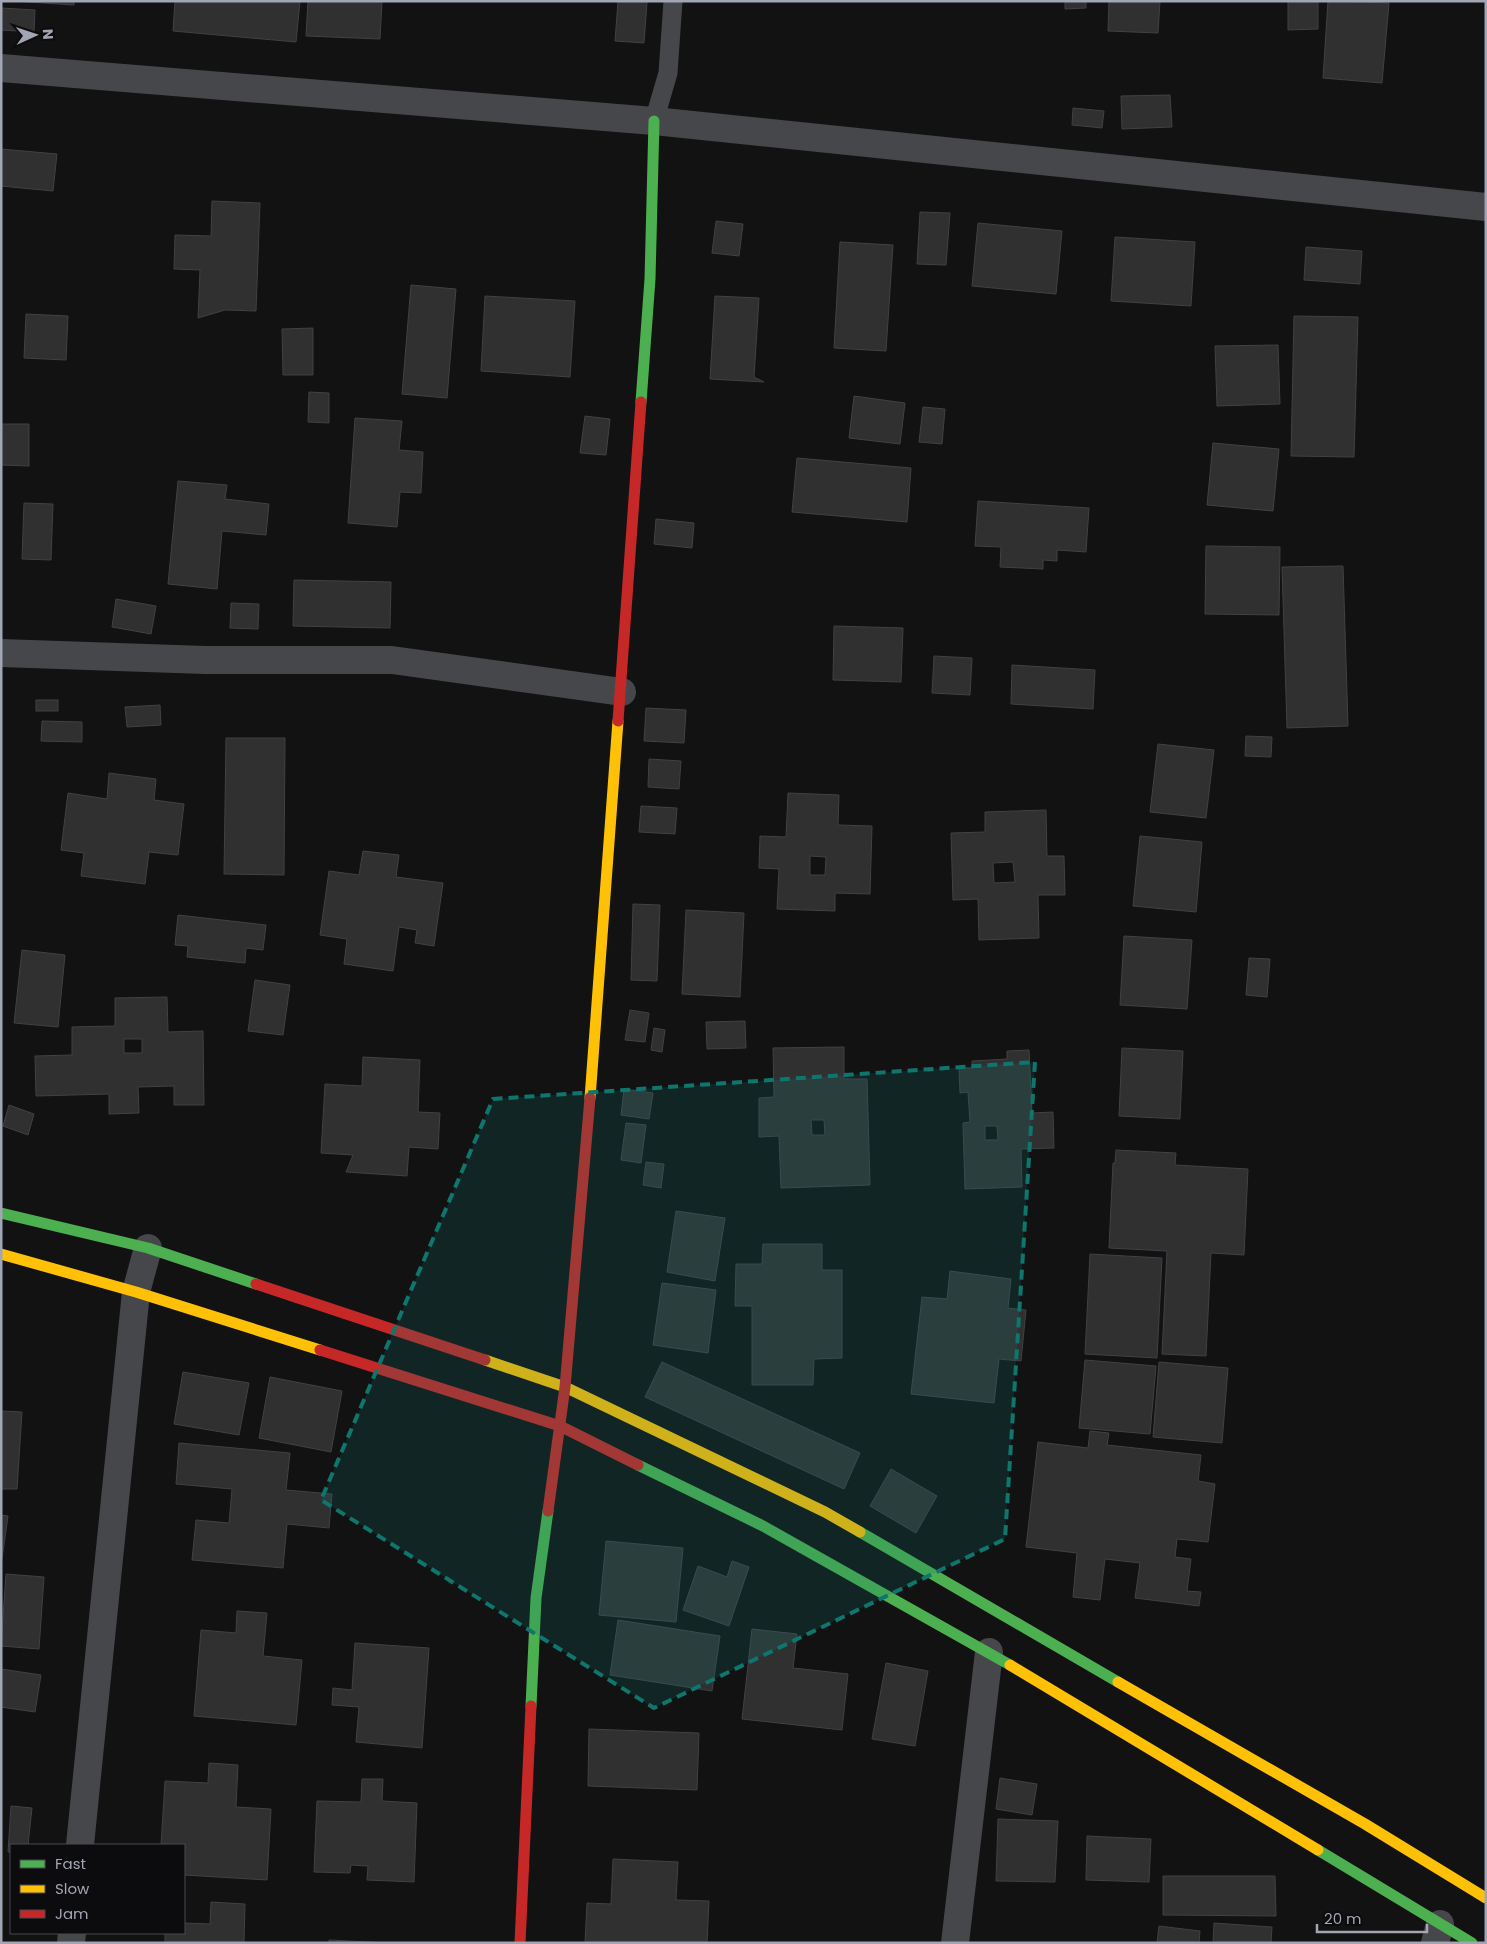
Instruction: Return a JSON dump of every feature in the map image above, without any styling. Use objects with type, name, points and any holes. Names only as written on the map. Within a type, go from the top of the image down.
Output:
[{"type":"street","points":[[1,68],[654,121],[1486,207]]},
{"type":"street","points":[[520,1943],[536,1598],[565,1387],[583,1197],[622,692],[650,279],[654,121]]},
{"type":"street","points":[[1,653],[205,660],[392,660],[622,692]]},
{"type":"street","points":[[1,1213],[148,1248],[565,1387],[825,1512],[1365,1824],[1486,1898]]},
{"type":"street","points":[[80,1844],[136,1292],[148,1248]]},
{"type":"street","points":[[1,1254],[136,1292],[560,1426],[763,1526],[989,1652],[1438,1933],[1472,1943]]},
{"type":"street","points":[[955,1943],[989,1652]]},
{"type":"lane","points":[[654,121],[668,73],[673,1]]},
{"type":"highlighted area","points":[[1035,1062],[1005,1539],[654,1708],[321,1500],[493,1099]]},
{"type":"building","points":[[13,1],[74,1],[74,5]]},
{"type":"building","points":[[175,1],[300,1],[296,42],[173,31]]},
{"type":"building","points":[[308,1],[382,1],[380,39],[306,36]]},
{"type":"building","points":[[618,1],[647,2],[644,43],[615,41]]},
{"type":"building","points":[[1065,1],[1086,1],[1086,8],[1065,9]]},
{"type":"building","points":[[1109,1],[1160,1],[1158,33],[1108,31]]},
{"type":"building","points":[[1288,1],[1318,1],[1318,29],[1288,30]]},
{"type":"building","points":[[1328,1],[1389,3],[1382,83],[1323,78]]},
{"type":"building","points":[[2,8],[35,10],[34,32],[1,30]]},
{"type":"building","points":[[1170,95],[1172,127],[1122,129],[1121,96]]},
{"type":"building","points":[[1073,108],[1104,111],[1102,128],[1072,125]]},
{"type":"building","points":[[1,149],[57,154],[53,191],[1,186]]},
{"type":"building","points":[[212,201],[260,203],[256,311],[225,310],[198,318],[200,270],[174,269],[175,235],[211,236]]},
{"type":"building","points":[[920,212],[950,213],[946,265],[917,264]]},
{"type":"building","points":[[716,221],[743,224],[739,256],[712,253]]},
{"type":"building","points":[[978,223],[1062,231],[1056,294],[972,286]]},
{"type":"building","points":[[1115,237],[1195,242],[1191,306],[1111,301]]},
{"type":"building","points":[[840,242],[893,245],[886,351],[834,348]]},
{"type":"building","points":[[1306,247],[1362,251],[1360,284],[1304,280]]},
{"type":"building","points":[[411,285],[456,289],[447,398],[402,394]]},
{"type":"building","points":[[485,296],[575,301],[570,377],[481,371]]},
{"type":"building","points":[[715,296],[759,298],[754,377],[764,382],[710,379]]},
{"type":"building","points":[[26,314],[68,316],[66,360],[24,358]]},
{"type":"building","points":[[1294,316],[1358,317],[1354,457],[1291,456]]},
{"type":"building","points":[[313,328],[313,375],[283,375],[282,329]]},
{"type":"building","points":[[1278,345],[1280,404],[1217,406],[1215,346]]},
{"type":"building","points":[[309,392],[329,393],[329,423],[308,422]]},
{"type":"building","points":[[854,396],[905,403],[900,444],[849,438]]},
{"type":"building","points":[[923,407],[945,409],[942,444],[919,442]]},
{"type":"building","points":[[585,416],[610,419],[606,455],[580,453]]},
{"type":"building","points":[[355,418],[402,421],[399,450],[423,452],[421,493],[400,492],[397,527],[348,523]]},
{"type":"building","points":[[1,424],[29,424],[29,466],[1,465]]},
{"type":"building","points":[[1213,443],[1279,449],[1273,511],[1207,505]]},
{"type":"building","points":[[797,458],[911,468],[907,522],[792,512]]},
{"type":"building","points":[[178,481],[227,485],[225,499],[269,504],[266,535],[222,531],[217,589],[168,584]]},
{"type":"building","points":[[978,501],[1089,508],[1086,552],[1057,550],[1057,561],[1043,560],[1043,569],[1000,567],[1001,547],[975,546]]},
{"type":"building","points":[[24,503],[53,504],[51,560],[22,559]]},
{"type":"building","points":[[656,519],[694,523],[692,548],[654,544]]},
{"type":"building","points":[[1206,546],[1280,547],[1279,615],[1205,614]]},
{"type":"building","points":[[1343,566],[1348,726],[1287,728],[1282,567]]},
{"type":"building","points":[[294,580],[391,582],[390,628],[293,626]]},
{"type":"building","points":[[116,599],[156,606],[151,634],[112,627]]},
{"type":"building","points":[[231,603],[259,604],[258,629],[230,628]]},
{"type":"building","points":[[834,626],[903,628],[901,682],[833,680]]},
{"type":"building","points":[[934,656],[972,658],[970,695],[932,693]]},
{"type":"building","points":[[1012,665],[1095,670],[1093,709],[1011,704]]},
{"type":"building","points":[[36,700],[58,700],[58,711],[36,711]]},
{"type":"building","points":[[160,705],[161,725],[127,727],[125,707]]},
{"type":"building","points":[[646,708],[686,710],[684,743],[644,741]]},
{"type":"building","points":[[42,721],[82,722],[82,742],[41,741]]},
{"type":"building","points":[[1246,736],[1272,737],[1271,757],[1245,756]]},
{"type":"building","points":[[226,738],[285,738],[284,875],[224,874]]},
{"type":"building","points":[[1158,744],[1214,750],[1206,818],[1150,812]]},
{"type":"building","points":[[649,759],[681,761],[679,789],[648,787]]},
{"type":"building","points":[[109,773],[156,779],[154,800],[184,804],[178,855],[149,852],[145,884],[81,876],[84,853],[61,850],[68,793],[107,799]]},
{"type":"building","points":[[788,793],[839,795],[838,825],[872,826],[870,894],[835,893],[835,911],[777,909],[779,869],[759,868],[760,836],[786,837]],"holes":[[[810,856],[826,857],[825,875],[810,875]]]},
{"type":"building","points":[[641,806],[677,808],[675,834],[639,832]]},
{"type":"building","points":[[1046,810],[1047,856],[1064,856],[1065,895],[1038,895],[1039,938],[979,940],[978,899],[953,900],[951,833],[985,832],[985,812]],"holes":[[[1013,862],[1015,882],[994,883],[993,863]]]},
{"type":"building","points":[[1140,836],[1202,842],[1196,912],[1133,906]]},
{"type":"building","points":[[363,851],[399,855],[396,877],[443,883],[434,946],[415,943],[417,930],[399,927],[393,971],[344,964],[347,939],[320,935],[329,871],[359,875]]},
{"type":"building","points":[[633,904],[660,905],[657,981],[631,980]]},
{"type":"building","points":[[686,910],[744,913],[740,997],[682,994]]},
{"type":"building","points":[[178,915],[266,925],[263,950],[246,948],[245,963],[187,957],[188,946],[175,945]]},
{"type":"building","points":[[1124,936],[1192,940],[1187,1009],[1120,1005]]},
{"type":"building","points":[[22,950],[65,955],[58,1027],[14,1023]]},
{"type":"building","points":[[1249,958],[1270,959],[1267,997],[1246,995]]},
{"type":"building","points":[[255,980],[290,985],[283,1035],[248,1031]]},
{"type":"building","points":[[167,997],[168,1032],[203,1031],[204,1105],[174,1105],[174,1086],[138,1087],[139,1113],[109,1114],[109,1094],[36,1096],[35,1056],[72,1055],[72,1027],[115,1026],[115,998]],"holes":[[[124,1039],[142,1039],[142,1053],[124,1053]]]},
{"type":"building","points":[[630,1010],[649,1013],[645,1042],[625,1040]]},
{"type":"building","points":[[745,1021],[746,1048],[707,1049],[706,1022]]},
{"type":"building","points":[[654,1028],[665,1030],[662,1052],[651,1050]]},
{"type":"building","points":[[844,1047],[844,1079],[867,1079],[870,1185],[781,1188],[779,1136],[759,1137],[759,1098],[774,1097],[773,1048]],"holes":[[[811,1120],[824,1120],[825,1135],[812,1135]]]},
{"type":"building","points":[[1122,1048],[1183,1051],[1180,1119],[1119,1116]]},
{"type":"building","points":[[1029,1050],[1032,1113],[1053,1112],[1054,1148],[1021,1149],[1022,1187],[965,1189],[963,1123],[970,1122],[968,1092],[960,1093],[959,1068],[972,1068],[972,1061],[1007,1059],[1007,1051]],"holes":[[[985,1126],[997,1126],[998,1140],[985,1140]]]},
{"type":"building","points":[[363,1057],[420,1060],[418,1112],[440,1113],[438,1149],[409,1147],[407,1176],[346,1172],[353,1155],[321,1153],[325,1084],[362,1086]]},
{"type":"building","points":[[624,1089],[653,1093],[649,1119],[621,1115]]},
{"type":"building","points":[[9,1105],[34,1114],[28,1135],[3,1126]]},
{"type":"building","points":[[626,1123],[646,1125],[641,1163],[621,1160]]},
{"type":"building","points":[[1116,1150],[1176,1153],[1175,1165],[1248,1169],[1244,1255],[1211,1253],[1206,1356],[1162,1354],[1167,1251],[1109,1248],[1113,1163],[1115,1163]]},
{"type":"building","points":[[646,1162],[664,1164],[661,1188],[643,1185]]},
{"type":"building","points":[[676,1211],[725,1218],[715,1281],[667,1272]]},
{"type":"building","points":[[763,1244],[822,1244],[822,1270],[842,1270],[842,1358],[814,1359],[813,1385],[752,1385],[752,1306],[735,1306],[736,1264],[762,1264]]},
{"type":"building","points":[[1090,1254],[1162,1258],[1157,1358],[1085,1354]]},
{"type":"building","points":[[950,1271],[1011,1279],[1008,1308],[1026,1310],[1021,1361],[999,1359],[994,1403],[911,1394],[922,1297],[947,1299]]},
{"type":"building","points":[[662,1283],[716,1290],[708,1353],[653,1345]]},
{"type":"building","points":[[1085,1360],[1156,1366],[1150,1434],[1079,1428]]},
{"type":"building","points":[[662,1362],[860,1453],[844,1489],[645,1397]]},
{"type":"building","points":[[1159,1362],[1228,1368],[1222,1443],[1153,1437]]},
{"type":"building","points":[[183,1372],[249,1383],[239,1435],[174,1424]]},
{"type":"building","points":[[270,1377],[342,1391],[331,1452],[259,1438]]},
{"type":"building","points":[[1,1411],[22,1412],[17,1489],[1,1489]]},
{"type":"building","points":[[1090,1431],[1109,1433],[1107,1445],[1201,1455],[1198,1481],[1215,1484],[1208,1542],[1177,1539],[1175,1557],[1191,1559],[1187,1591],[1201,1592],[1199,1606],[1135,1598],[1140,1563],[1105,1559],[1100,1600],[1073,1597],[1077,1553],[1026,1547],[1038,1442],[1088,1448]]},
{"type":"building","points":[[179,1443],[290,1453],[286,1490],[332,1494],[329,1528],[287,1524],[283,1568],[192,1560],[196,1520],[229,1523],[232,1489],[176,1484]]},
{"type":"building","points":[[891,1469],[937,1496],[916,1533],[870,1506]]},
{"type":"building","points":[[1,1515],[8,1516],[2,1559],[1,1559]]},
{"type":"building","points":[[606,1541],[683,1548],[676,1622],[599,1615]]},
{"type":"building","points":[[732,1561],[749,1567],[729,1626],[683,1610],[698,1566],[727,1577]]},
{"type":"building","points":[[6,1574],[44,1577],[39,1649],[1,1646]]},
{"type":"building","points":[[237,1611],[267,1613],[263,1656],[302,1660],[296,1725],[194,1716],[201,1630],[236,1633]]},
{"type":"building","points":[[618,1620],[720,1636],[712,1691],[610,1675]]},
{"type":"building","points":[[752,1629],[797,1634],[793,1668],[848,1674],[842,1730],[742,1719]]},
{"type":"building","points":[[355,1643],[429,1648],[422,1748],[356,1742],[359,1707],[332,1705],[333,1688],[352,1690]]},
{"type":"building","points":[[886,1663],[928,1671],[915,1746],[872,1739]]},
{"type":"building","points":[[1,1669],[41,1675],[35,1712],[1,1707]]},
{"type":"building","points":[[589,1729],[699,1733],[697,1790],[588,1786]]},
{"type":"building","points":[[209,1763],[238,1765],[236,1807],[271,1809],[267,1880],[185,1875],[185,1844],[161,1844],[165,1781],[208,1783]]},
{"type":"building","points":[[1000,1778],[1037,1784],[1032,1815],[996,1809]]},
{"type":"building","points":[[362,1779],[383,1779],[382,1801],[417,1803],[414,1882],[367,1880],[368,1866],[351,1865],[350,1873],[314,1872],[317,1801],[361,1802]]},
{"type":"building","points":[[11,1806],[32,1808],[28,1844],[10,1844],[10,1852],[8,1852]]},
{"type":"building","points":[[998,1819],[1058,1821],[1055,1882],[996,1881]]},
{"type":"building","points":[[1087,1836],[1151,1839],[1149,1882],[1086,1880]]},
{"type":"building","points":[[613,1859],[678,1862],[676,1900],[709,1901],[707,1943],[585,1943],[587,1903],[611,1904]]},
{"type":"building","points":[[1163,1876],[1275,1876],[1276,1916],[1163,1915]]},
{"type":"building","points":[[211,1902],[245,1904],[244,1943],[165,1943],[165,1934],[185,1934],[185,1923],[210,1924]]},
{"type":"building","points":[[1214,1923],[1272,1927],[1271,1943],[1213,1943]]},
{"type":"building","points":[[1159,1926],[1200,1931],[1199,1943],[1157,1943]]},
{"type":"building","points":[[329,1940],[389,1943],[329,1943]]},
{"type":"traffic: fast","points":[[641,402],[650,279],[654,121]]},
{"type":"traffic: fast","points":[[1,1213],[148,1248],[256,1284]]},
{"type":"traffic: fast","points":[[638,1465],[763,1526],[1010,1665]]},
{"type":"traffic: fast","points":[[531,1706],[536,1598],[548,1511]]},
{"type":"traffic: fast","points":[[860,1532],[1118,1682]]},
{"type":"traffic: fast","points":[[1318,1850],[1472,1943]]},
{"type":"traffic: slow","points":[[590,1098],[618,721]]},
{"type":"traffic: slow","points":[[1,1254],[136,1292],[320,1350]]},
{"type":"traffic: slow","points":[[485,1360],[565,1387],[825,1512],[860,1532]]},
{"type":"traffic: slow","points":[[1010,1665],[1318,1850]]},
{"type":"traffic: slow","points":[[1118,1682],[1365,1824],[1486,1898]]},
{"type":"traffic: jam","points":[[618,721],[641,402]]},
{"type":"traffic: jam","points":[[548,1511],[565,1387],[590,1098]]},
{"type":"traffic: jam","points":[[256,1284],[485,1360]]},
{"type":"traffic: jam","points":[[320,1350],[560,1426],[638,1465]]},
{"type":"traffic: jam","points":[[520,1943],[531,1706]]}]
